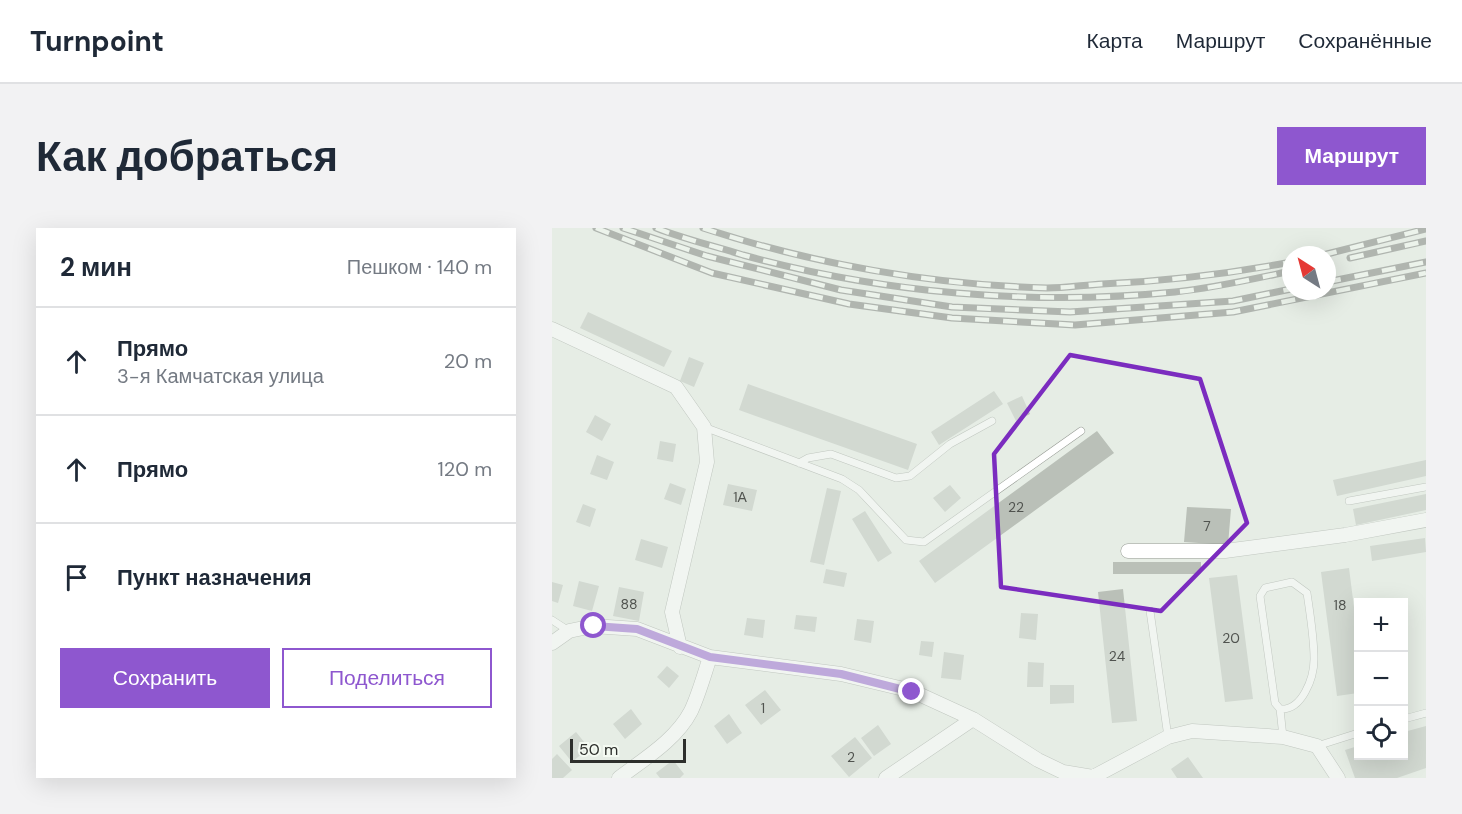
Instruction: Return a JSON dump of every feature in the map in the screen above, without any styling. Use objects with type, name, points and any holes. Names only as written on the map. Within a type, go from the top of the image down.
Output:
[{"type":"street","points":[[552,330],[676,387],[704,427],[707,462],[672,612],[680,647]]},
{"type":"street","points":[[1128,551],[1225,551],[1345,535],[1426,520]]},
{"type":"street","points":[[552,643],[569,631],[594,626],[637,629],[710,657],[841,674],[912,692],[973,719],[1038,760],[1063,772],[1092,777],[1168,737],[1192,731],[1283,737],[1317,746],[1338,778]]},
{"type":"street","points":[[619,778],[663,744],[682,724],[697,697],[710,657]]},
{"type":"street","points":[[886,778],[973,719]]},
{"type":"lane","points":[[799,463],[808,458],[831,454],[896,478],[910,477],[950,444],[992,421]]},
{"type":"lane","points":[[704,427],[842,479],[859,490],[906,540],[924,542],[1081,430]]},
{"type":"lane","points":[[1349,501],[1426,487]]},
{"type":"lane","points":[[1280,709],[1288,710],[1302,698],[1314,662],[1307,592],[1292,582],[1265,588],[1260,596],[1275,703],[1280,709],[1283,737]]},
{"type":"lane","points":[[1150,611],[1168,737]]},
{"type":"lane","points":[[552,620],[569,631]]},
{"type":"lane","points":[[1408,718],[1426,712]]},
{"type":"lane","points":[[1317,746],[1354,735]]},
{"type":"highlighted area","points":[[1070,355],[1200,379],[1247,523],[1161,611],[1001,587],[994,454]]},
{"type":"building","points":[[588,312],[672,351],[664,367],[580,328]]},
{"type":"building","points":[[689,357],[704,363],[694,387],[680,381]]},
{"type":"building","points":[[748,384],[917,444],[908,470],[739,410]]},
{"type":"building","points":[[994,391],[1003,404],[939,445],[931,432]]},
{"type":"building","points":[[1022,396],[1030,414],[1016,421],[1007,403]]},
{"type":"building","points":[[595,415],[611,424],[602,441],[586,432]]},
{"type":"building","points":[[1097,431],[1114,453],[935,583],[919,561]]},
{"type":"building","points":[[660,441],[676,444],[673,462],[657,459]]},
{"type":"building","points":[[597,455],[614,462],[607,480],[590,474]]},
{"type":"building","points":[[1426,460],[1426,476],[1337,496],[1333,480]]},
{"type":"building","points":[[670,483],[686,489],[681,505],[664,499]]},
{"type":"building","points":[[728,484],[757,490],[752,511],[723,505]]},
{"type":"building","points":[[950,485],[961,498],[945,512],[933,498]]},
{"type":"building","points":[[827,488],[841,491],[824,565],[810,562]]},
{"type":"building","points":[[1426,494],[1426,510],[1356,525],[1353,509]]},
{"type":"building","points":[[583,504],[596,509],[590,527],[576,522]]},
{"type":"building","points":[[1187,507],[1231,509],[1228,545],[1184,542]]},
{"type":"building","points":[[865,511],[892,553],[878,562],[852,519]]},
{"type":"building","points":[[1425,538],[1426,552],[1372,561],[1370,546]]},
{"type":"building","points":[[641,539],[668,547],[662,568],[635,560]]},
{"type":"building","points":[[1113,562],[1201,562],[1201,574],[1113,574]]},
{"type":"building","points":[[1349,568],[1354,607],[1354,694],[1337,696],[1321,572]]},
{"type":"building","points":[[826,569],[847,573],[844,587],[823,583]]},
{"type":"building","points":[[1237,575],[1253,699],[1225,702],[1209,578]]},
{"type":"building","points":[[579,581],[599,586],[592,611],[573,606]]},
{"type":"building","points":[[552,582],[563,585],[558,603],[552,601]]},
{"type":"building","points":[[619,587],[644,592],[639,621],[613,616]]},
{"type":"building","points":[[1123,589],[1137,721],[1112,723],[1098,592]]},
{"type":"building","points":[[1021,613],[1038,614],[1036,640],[1019,638]]},
{"type":"building","points":[[796,615],[817,617],[815,632],[794,629]]},
{"type":"building","points":[[747,618],[765,620],[763,638],[744,635]]},
{"type":"building","points":[[857,619],[874,621],[871,643],[854,640]]},
{"type":"building","points":[[921,641],[934,642],[932,657],[919,655]]},
{"type":"building","points":[[944,652],[964,655],[961,680],[941,678]]},
{"type":"building","points":[[1028,662],[1044,663],[1043,687],[1027,687]]},
{"type":"building","points":[[667,666],[679,676],[669,688],[657,677]]},
{"type":"building","points":[[1050,685],[1074,685],[1074,703],[1050,704]]},
{"type":"building","points":[[765,690],[781,710],[761,725],[745,705]]},
{"type":"building","points":[[631,709],[642,724],[625,739],[613,724]]},
{"type":"building","points":[[729,714],[742,733],[727,744],[714,726]]},
{"type":"building","points":[[878,725],[891,744],[874,756],[861,738]]},
{"type":"building","points":[[1426,726],[1426,768],[1397,778],[1355,778],[1345,750],[1354,747],[1354,760],[1408,760],[1408,731]]},
{"type":"building","points":[[576,732],[589,748],[572,762],[559,746]]},
{"type":"building","points":[[855,737],[872,758],[849,777],[831,756]]},
{"type":"building","points":[[557,754],[572,770],[563,778],[552,778],[552,759]]},
{"type":"building","points":[[1188,757],[1203,778],[1177,778],[1171,769]]},
{"type":"building","points":[[673,760],[684,774],[680,778],[660,778],[656,773]]},
{"type":"railway","points":[[596,228],[712,273],[849,304],[952,318],[1075,325],[1233,312],[1426,273]]},
{"type":"railway","points":[[623,228],[707,256],[841,290],[952,307],[1070,312],[1233,301],[1282,291]]},
{"type":"railway","points":[[656,228],[743,255],[796,268],[849,279],[957,293],[1066,297],[1121,296],[1204,288],[1282,273]]},
{"type":"railway","points":[[703,228],[744,241],[830,262],[917,277],[1004,286],[1054,288],[1150,281],[1282,263]]},
{"type":"railway","points":[[1336,252],[1426,229]]},
{"type":"railway","points":[[1350,258],[1426,241]]},
{"type":"railway","points":[[1336,280],[1426,262]]},
{"type":"route","points":[[594,626],[637,629],[710,657],[841,674],[912,692]]}]
